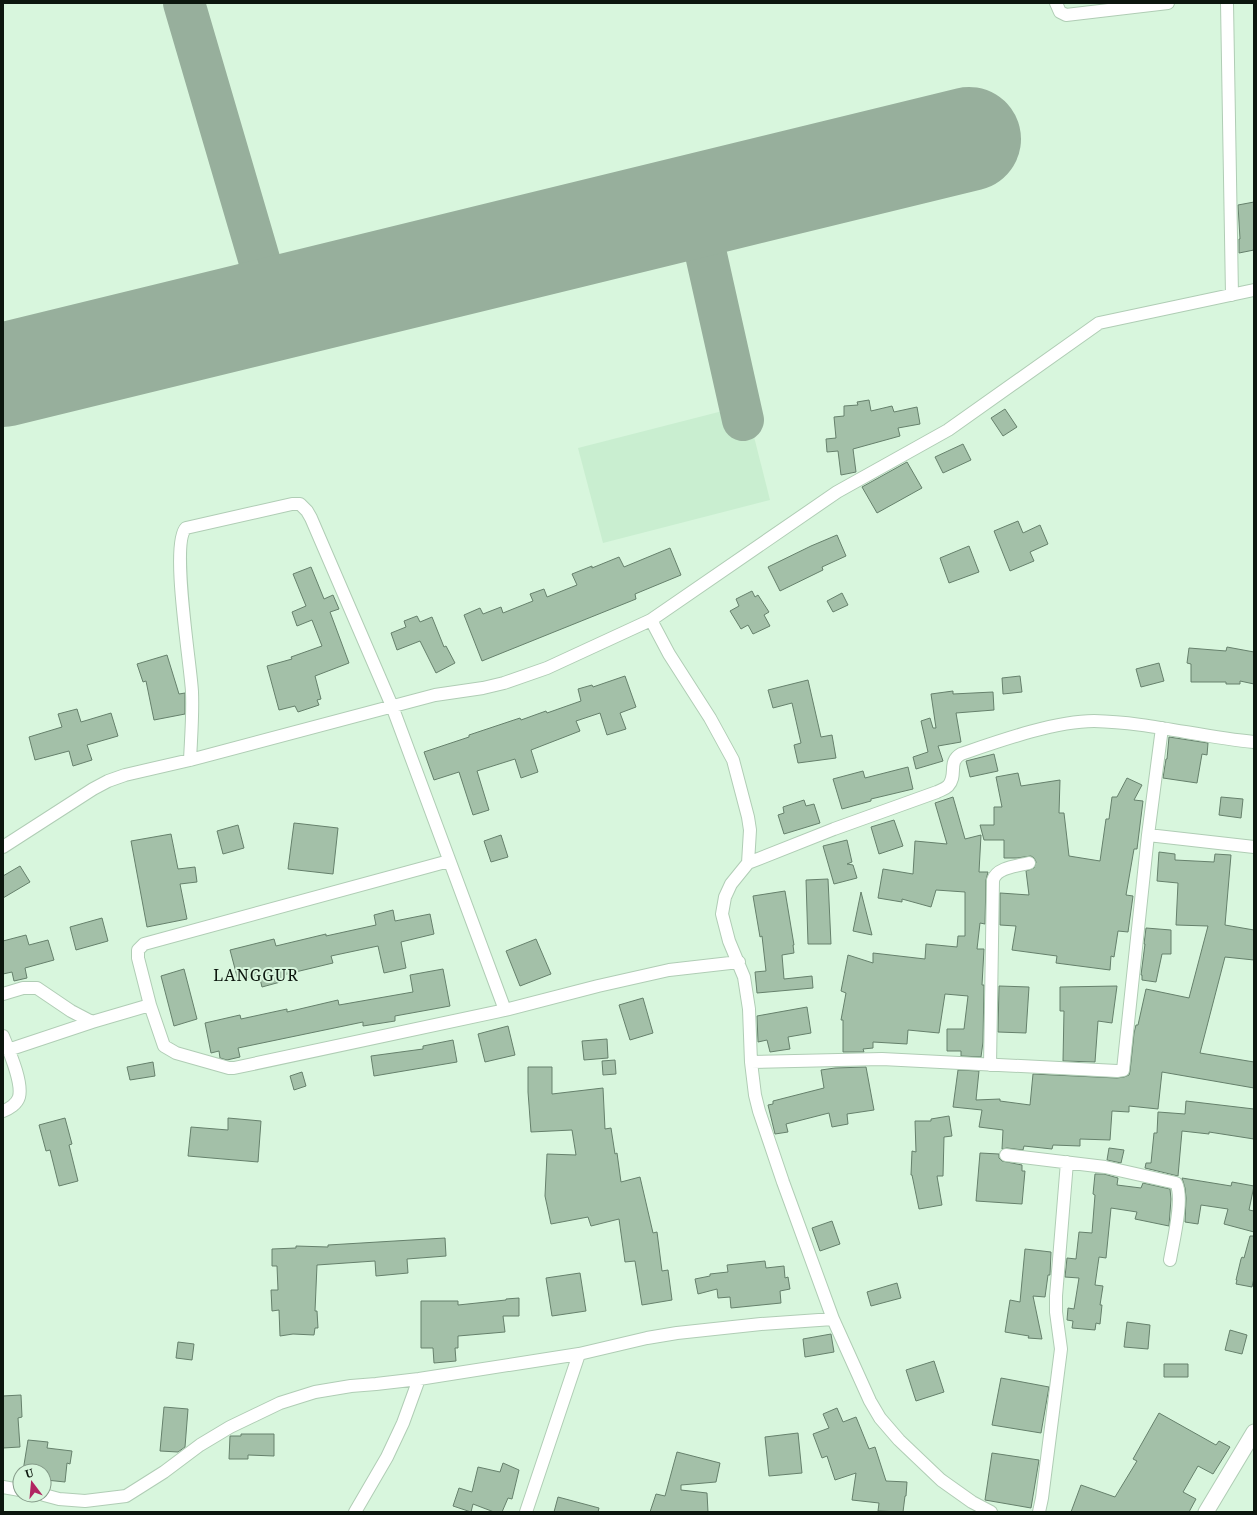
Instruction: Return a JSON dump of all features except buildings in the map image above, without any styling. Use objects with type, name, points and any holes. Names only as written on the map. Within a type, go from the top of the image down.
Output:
[{"type":"street","points":[[1056,3],[1060,12],[1066,14],[1168,3]]},
{"type":"street","points":[[1227,3],[1232,295]]},
{"type":"street","points":[[3,847],[93,789],[108,781],[125,775],[190,760],[435,695],[482,688],[524,677],[547,668],[651,620],[837,492],[948,430],[1099,324],[1254,290]]},
{"type":"street","points":[[190,760],[192,692],[184,626],[180,559],[182,535],[186,528],[292,504],[300,504],[311,518],[392,706],[505,1010]]},
{"type":"street","points":[[651,620],[669,654],[710,718],[732,760],[748,817],[750,830],[748,863]]},
{"type":"street","points":[[991,1512],[972,1502],[941,1480],[899,1440],[880,1418],[870,1401],[833,1319],[759,1111],[755,1095],[751,1062],[747,994],[744,977],[729,941],[722,914],[725,897],[731,884],[748,863],[834,829],[948,787],[953,773],[954,760],[956,756],[1023,734],[1061,725],[1092,721],[1162,728],[1225,739],[1254,742]]},
{"type":"street","points":[[751,1062],[882,1059],[1119,1071],[1123,1069],[1148,835],[1162,728]]},
{"type":"street","points":[[1148,835],[1254,847]]},
{"type":"street","points":[[449,861],[144,944],[138,950],[137,954],[150,1005],[164,1046],[176,1054],[234,1068],[505,1010],[598,986],[669,970],[739,962]]},
{"type":"street","points":[[990,1065],[993,880],[996,874],[1000,871],[1029,863]]},
{"type":"street","points":[[3,994],[23,988],[37,988],[92,1022]]},
{"type":"street","points":[[8,1050],[92,1022],[150,1005]]},
{"type":"street","points":[[3,1036],[20,1088],[19,1098],[8,1110],[3,1111]]},
{"type":"street","points":[[1006,1156],[1105,1167],[1176,1182],[1179,1190],[1178,1209],[1170,1260]]},
{"type":"street","points":[[1039,1512],[1061,1349],[1056,1312],[1056,1296],[1067,1162]]},
{"type":"street","points":[[52,1497],[85,1501],[126,1496],[164,1472],[206,1441],[230,1427],[280,1403],[315,1392],[579,1354],[648,1338],[676,1334],[761,1324],[833,1319]]},
{"type":"street","points":[[526,1512],[579,1354]]},
{"type":"street","points":[[355,1512],[387,1457],[403,1423],[419,1378]]},
{"type":"street","points":[[1206,1512],[1248,1449],[1254,1432]]},
{"type":"shaded area","points":[[746,405],[770,500],[603,543],[578,448]]},
{"type":"taxiway","points":[[184,3],[264,276],[275,308]]},
{"type":"taxiway","points":[[655,216],[681,222],[695,232],[705,250],[710,228],[721,211],[744,194]]},
{"type":"taxiway","points":[[705,250],[743,420]]},
{"type":"runway","points":[[3,375],[969,139]]},
{"type":"district","name":"LANGGUR","points":[[256,975]]}]
